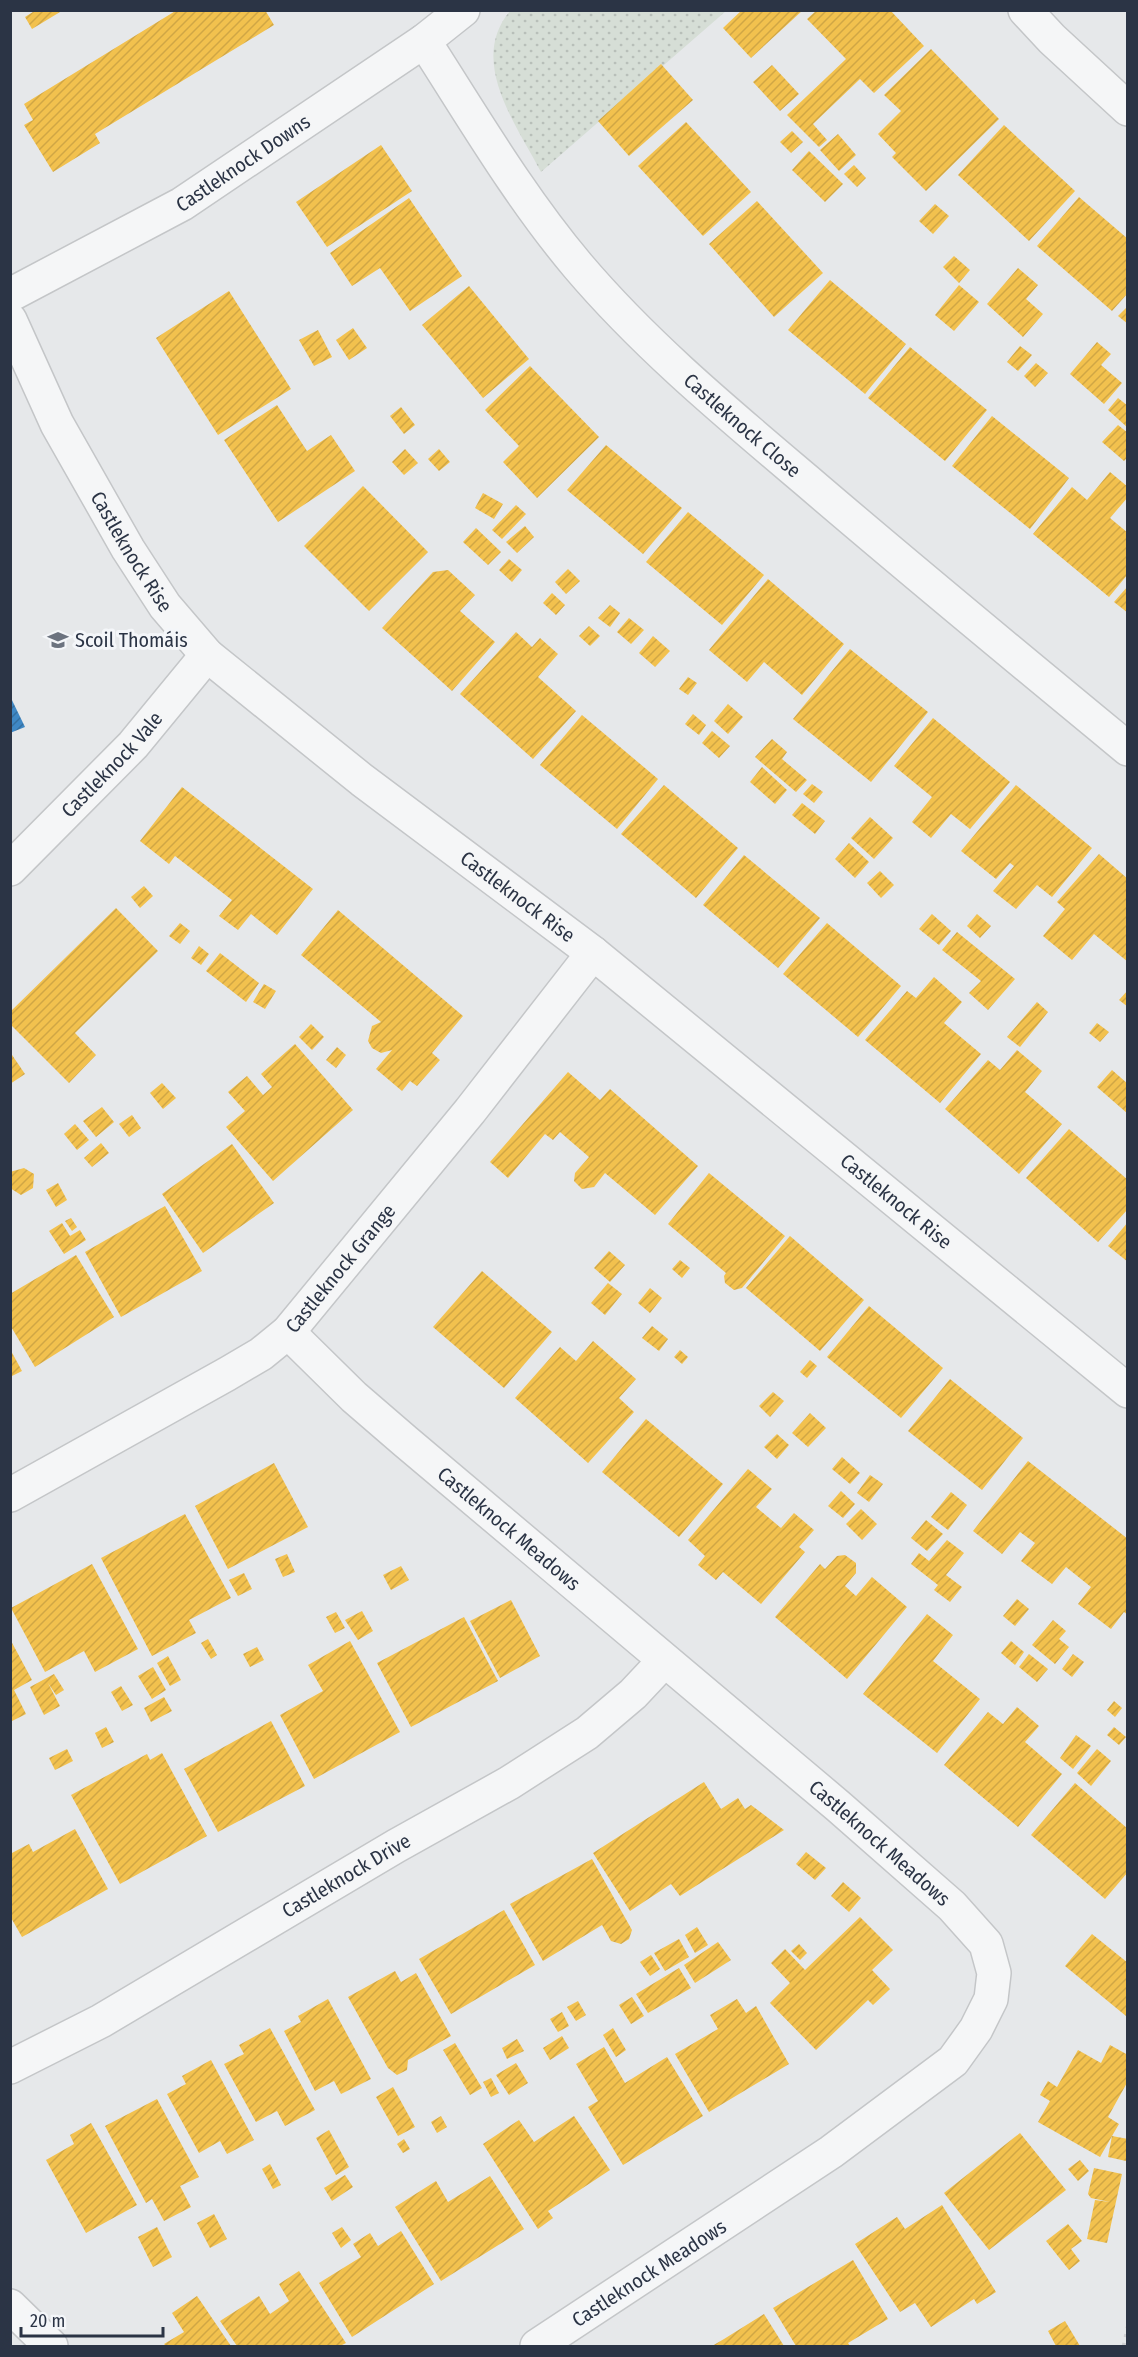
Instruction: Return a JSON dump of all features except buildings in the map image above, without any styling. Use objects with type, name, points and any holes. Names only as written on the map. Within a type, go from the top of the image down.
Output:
[{"type":"street","name":"Castleknock Downs","points":[[10,295],[182,204],[424,41],[463,10]]},
{"type":"street","points":[[1025,10],[1052,39],[1128,109]]},
{"type":"street","name":"Castleknock Close","points":[[424,41],[518,188],[544,224],[579,268],[658,350],[824,496],[1128,749]]},
{"type":"street","name":"Castleknock Rise","points":[[10,320],[57,424],[128,549],[165,606],[207,655],[362,780],[593,953],[1128,1391]]},
{"type":"street","name":"Castleknock Vale","points":[[10,869],[134,745],[207,655]]},
{"type":"street","name":"Castleknock Grange","points":[[10,1495],[227,1374],[261,1354],[288,1332],[471,1111],[593,953]]},
{"type":"street","name":"Castleknock Meadows","points":[[288,1332],[354,1397],[838,1806],[966,1920],[986,1944],[994,1973],[991,2000],[970,2039],[953,2061],[831,2152],[537,2346]]},
{"type":"street","name":"Castleknock Drive","points":[[10,2067],[100,2021],[396,1846],[509,1783],[587,1733],[633,1694],[664,1661]]},
{"type":"street","points":[[10,2306],[51,2346]]},
{"type":"shaded area","points":[[510,11],[726,11],[541,172],[509,113],[500,92],[495,71],[494,50],[498,30]]},
{"type":"railway","points":[[1124,2346],[1128,2327]]},
{"type":"place","name":"Scoil Thomáis","points":[[58,640]]}]
